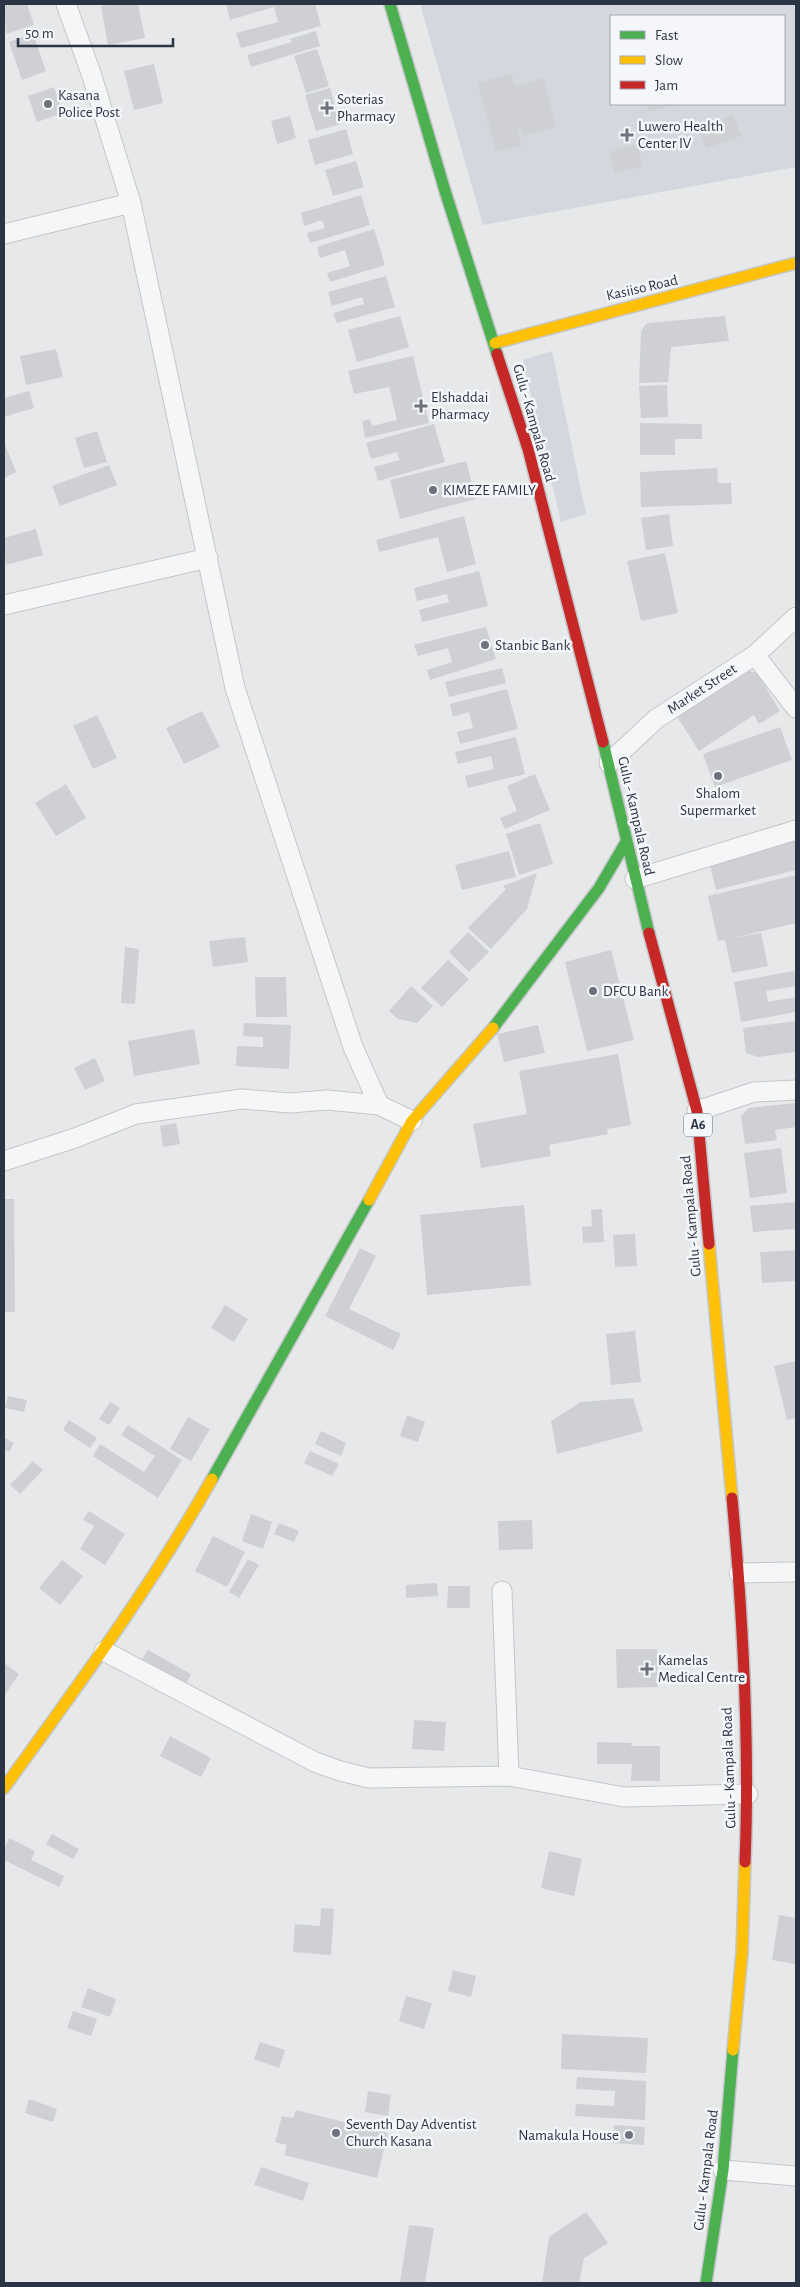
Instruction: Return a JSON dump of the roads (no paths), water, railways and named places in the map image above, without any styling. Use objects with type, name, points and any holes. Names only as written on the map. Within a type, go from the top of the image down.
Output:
[{"type":"main road","name":"Gulu - Kampala Road","points":[[390,4],[445,192],[528,449],[609,763],[635,879],[697,1111],[739,1573],[743,1711],[748,1794],[742,1953],[723,2170],[706,2283]]},
{"type":"main road","name":"Kasiiso Road","points":[[495,343],[587,316],[686,293],[796,263]]},
{"type":"main road","points":[[4,1788],[104,1651],[184,1527],[294,1336],[412,1121],[475,1051],[553,950],[599,888],[626,842]]},
{"type":"street","points":[[66,4],[91,73],[131,203],[235,688],[353,1047],[379,1105]]},
{"type":"street","points":[[4,234],[131,203]]},
{"type":"street","points":[[4,605],[208,558]]},
{"type":"street","name":"Market Street","points":[[609,763],[656,719],[756,655],[796,617]]},
{"type":"street","points":[[756,655],[796,708]]},
{"type":"street","points":[[635,879],[796,830]]},
{"type":"street","points":[[697,1111],[754,1092],[796,1090]]},
{"type":"street","points":[[4,1161],[75,1138],[136,1114],[242,1099],[290,1103],[327,1100],[379,1105],[412,1121]]},
{"type":"street","points":[[739,1573],[796,1572]]},
{"type":"street","points":[[502,1591],[509,1776]]},
{"type":"street","points":[[104,1651],[314,1762],[369,1778],[509,1776],[624,1797],[748,1794]]},
{"type":"street","points":[[723,2170],[796,2176]]},
{"type":"place","name":"Kasana Police Post","points":[[48,104]]},
{"type":"place","name":"Soterias Pharmacy","points":[[327,108]]},
{"type":"place","name":"Luwero Health Center IV","points":[[627,135]]},
{"type":"place","name":"Elshaddai Pharmacy","points":[[421,406]]},
{"type":"place","name":"KIMEZE FAMILY","points":[[433,490]]},
{"type":"place","name":"Stanbic Bank","points":[[485,645]]},
{"type":"place","name":"Shalom Supermarket","points":[[718,776]]},
{"type":"place","name":"DFCU Bank","points":[[593,991]]},
{"type":"place","name":"Kamelas Medical Centre","points":[[647,1669]]},
{"type":"place","name":"Seventh Day Adventist Church Kasana","points":[[336,2133]]},
{"type":"place","name":"Namakula House","points":[[629,2135]]}]
